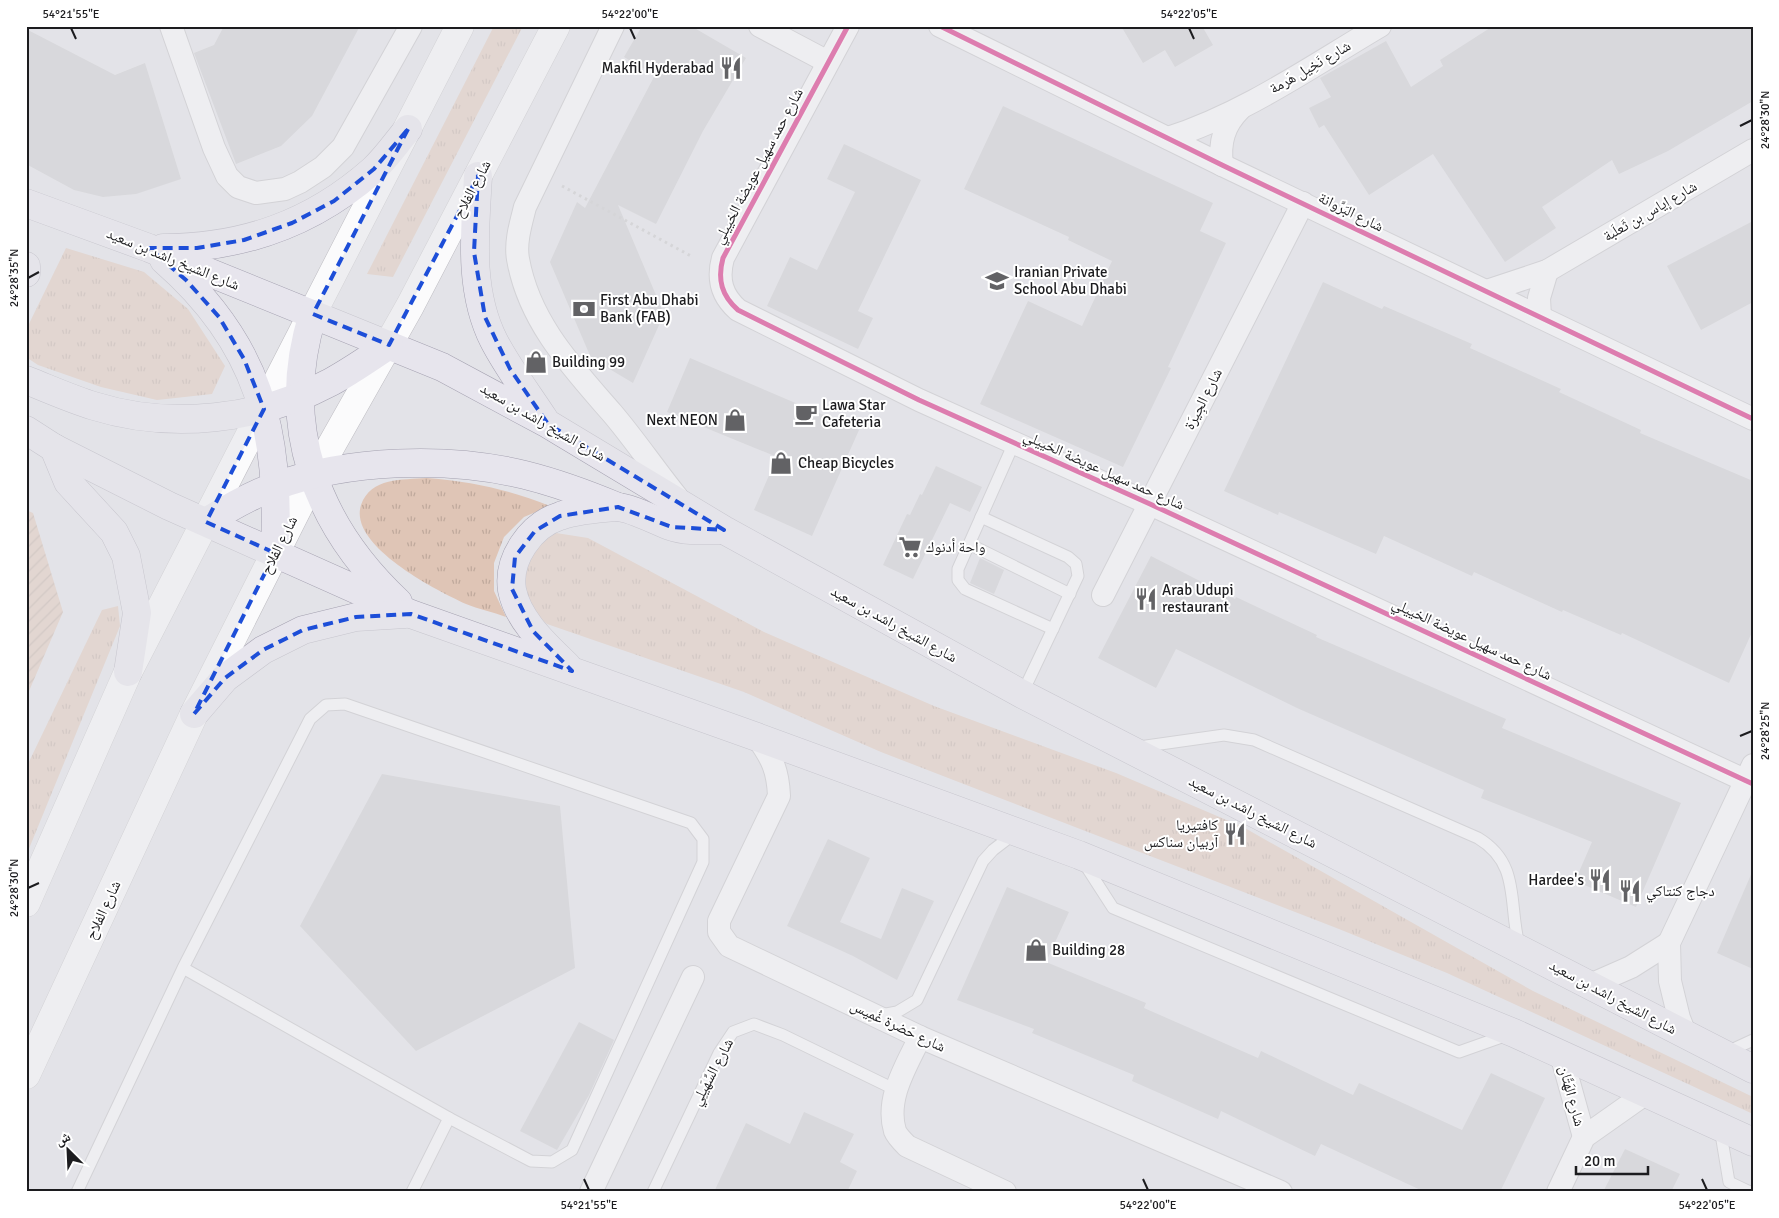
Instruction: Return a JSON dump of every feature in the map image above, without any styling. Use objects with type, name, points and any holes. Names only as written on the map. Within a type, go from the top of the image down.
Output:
[{"type":"main road","points":[[26,904],[128,672],[460,26]]},
{"type":"main road","name":"شارع الفلاح","points":[[26,1075],[194,714],[275,553],[314,476],[388,345],[556,26]]},
{"type":"main road","points":[[149,248],[197,248],[244,240],[292,223],[334,201],[374,169],[408,129]]},
{"type":"main road","points":[[478,176],[474,252],[477,286],[484,317],[510,369],[548,424]]},
{"type":"main road","name":"شارع الشيخ راشد بن سعيد","points":[[26,204],[149,248],[451,371],[548,424],[724,530],[1022,694],[1590,985],[1722,1055],[1753,1069]]},
{"type":"main road","points":[[149,248],[186,280],[219,317],[244,359],[264,409],[273,460],[275,553]]},
{"type":"main road","points":[[26,266],[26,273]]},
{"type":"main road","points":[[313,314],[303,350],[299,397],[300,424],[314,476],[339,532],[361,562],[411,614]]},
{"type":"main road","points":[[26,380],[94,406],[141,417],[182,419],[215,417],[264,409],[299,397],[330,383],[388,345]]},
{"type":"main road","points":[[26,430],[54,448],[169,506],[411,614],[757,737],[1079,856],[1514,1033],[1753,1142]]},
{"type":"main road","points":[[54,448],[68,482],[114,532],[126,556],[137,613],[128,672]]},
{"type":"main road","points":[[206,522],[239,502],[275,486],[314,476],[372,466],[422,463],[473,466],[523,474],[572,488],[672,527],[698,531],[724,530]]},
{"type":"main road","points":[[572,670],[533,631],[518,607],[512,589],[515,557],[535,531],[560,516],[618,507]]},
{"type":"main road","points":[[194,714],[225,678],[263,650],[303,630],[356,617],[411,614]]},
{"type":"street","points":[[171,26],[214,148],[227,176],[238,187],[256,193],[285,189],[324,167],[343,146],[412,26]]},
{"type":"street","points":[[614,26],[525,207],[518,232],[517,258],[532,302],[548,336],[684,506]]},
{"type":"street","points":[[760,26],[828,62]]},
{"type":"street","name":"شارع حمد سهيل عويضة الخييلي","points":[[848,26],[723,258],[720,270],[724,292],[730,302],[749,316],[919,400],[1750,776]]},
{"type":"street","name":"شارع البَرَّوانة","points":[[940,26],[1222,165],[1753,419]]},
{"type":"street","name":"شارع نَخِيل هَرمة","points":[[1168,138],[1198,128],[1240,108],[1380,26]]},
{"type":"street","name":"شارع نَخِيل هَرمة","points":[[1222,165],[1221,149],[1223,134],[1240,108]]},
{"type":"street","name":"شارع إياس بن ثَعلَبة","points":[[1487,291],[1547,271],[1753,150]]},
{"type":"street","name":"شارع الجِيرَة","points":[[1103,596],[1303,203]]},
{"type":"street","points":[[1540,316],[1539,298],[1547,271]]},
{"type":"street","name":"شارع حَضرة غُمِيس","points":[[757,737],[770,756],[778,776],[778,796],[720,921],[719,932],[729,946],[920,1037],[1281,1192]]},
{"type":"street","points":[[1686,1036],[1679,1018],[1670,981],[1669,942],[1750,776]]},
{"type":"street","points":[[1590,985],[1632,967],[1669,942]]},
{"type":"street","points":[[591,1192],[693,977]]},
{"type":"street","points":[[920,1037],[896,1090],[892,1113],[895,1132],[907,1146],[1005,1192]]},
{"type":"street","name":"شارع الهَتَّان","points":[[1561,1054],[1584,1137]]},
{"type":"street","name":"شارع الهَتَّان","points":[[1558,1192],[1584,1137],[1645,1094]]},
{"type":"lane","points":[[1014,443],[958,569],[958,580],[961,585],[971,592],[1053,629]]},
{"type":"lane","points":[[981,517],[1073,560],[1078,570],[1078,576],[1070,594],[1022,694]]},
{"type":"lane","points":[[969,544],[1070,594]]},
{"type":"lane","points":[[78,1192],[183,968],[310,719],[326,705],[345,704],[690,823],[703,838],[703,862],[572,1150],[552,1162],[531,1161],[449,1118],[183,968]]},
{"type":"lane","points":[[1126,747],[1160,746],[1224,734],[1254,740],[1478,838],[1495,850],[1506,867],[1510,880],[1514,922],[1520,949]]},
{"type":"lane","points":[[874,1015],[897,1012],[917,1000],[983,861],[1004,840],[1016,833]]},
{"type":"lane","points":[[1079,856],[1113,908],[1459,1052],[1514,1033]]},
{"type":"lane","name":"شارع السِّهَيلِي","points":[[653,1192],[719,1053],[733,1032],[754,1024],[783,1035],[896,1090]]},
{"type":"lane","points":[[1722,1055],[1753,1040]]},
{"type":"lane","points":[[412,1192],[449,1118]]},
{"type":"lane","points":[[1720,1126],[1728,1182],[1750,1192]]},
{"type":"path","points":[[540,174],[691,256]]},
{"type":"highlighted area","points":[[408,129],[313,314],[389,345],[478,176],[474,252],[485,317],[510,369],[548,424],[724,530],[672,527],[618,507],[560,516],[535,531],[515,557],[512,589],[533,631],[572,671],[411,614],[356,617],[303,630],[263,650],[225,678],[194,714],[275,553],[206,522],[264,409],[244,359],[219,317],[186,280],[149,248],[197,248],[244,240],[292,223],[334,201],[374,169]]},
{"type":"green space","points":[[494,26],[523,26],[393,277],[367,274]]},
{"type":"green space","points":[[66,248],[144,272],[188,309],[225,366],[212,394],[157,400],[101,387],[38,365],[26,357],[26,330]]},
{"type":"green space","points":[[427,478],[490,487],[550,506],[524,517],[504,537],[494,563],[494,591],[506,617],[466,604],[416,577],[380,550],[368,535],[361,520],[361,505],[372,489],[398,480]]},
{"type":"green space","points":[[26,510],[33,513],[63,612],[26,698]]},
{"type":"green space","points":[[556,533],[588,538],[764,632],[934,706],[1116,773],[1243,827],[1533,991],[1753,1097],[1753,1114],[1447,973],[1339,929],[881,752],[744,692],[547,624],[531,611],[519,566],[532,547]]},
{"type":"green space","points":[[118,606],[120,626],[26,856],[26,768],[102,610]]},
{"type":"building","points":[[224,26],[360,26],[312,116],[281,146],[236,164],[194,53],[214,45]]},
{"type":"building","points":[[642,26],[691,26],[746,58],[703,131],[656,224],[618,205],[664,314],[633,383],[591,358],[550,262],[577,202],[585,208],[655,75],[624,57]]},
{"type":"building","points":[[1121,26],[1202,26],[1213,45],[1175,67],[1165,50],[1143,63]]},
{"type":"building","points":[[1493,26],[1753,26],[1753,101],[1668,151],[1619,174],[1612,160],[1542,207],[1556,228],[1505,262],[1433,154],[1369,195],[1324,125],[1319,128],[1309,108],[1331,97],[1320,78],[1386,41],[1411,87],[1443,66],[1440,60]]},
{"type":"building","points":[[26,29],[115,75],[145,63],[181,179],[136,194],[103,197],[74,190],[26,164]]},
{"type":"building","points":[[1003,106],[1213,203],[1200,231],[1226,243],[1168,367],[1171,368],[1123,467],[980,404],[1028,301],[1082,326],[1112,261],[1068,240],[1069,237],[964,189]]},
{"type":"building","points":[[844,144],[921,180],[858,311],[873,318],[858,349],[767,306],[790,257],[817,270],[855,192],[827,179]]},
{"type":"building","points":[[1753,221],[1753,302],[1701,330],[1667,266]]},
{"type":"building","points":[[1323,282],[1382,309],[1384,306],[1472,344],[1470,348],[1561,389],[1559,392],[1641,430],[1640,433],[1753,481],[1753,630],[1729,683],[1622,633],[1621,635],[1563,610],[1562,612],[1474,572],[1472,576],[1384,536],[1376,554],[1279,512],[1278,515],[1224,491]]},
{"type":"building","points":[[690,358],[859,430],[812,536],[754,510],[777,457],[667,412]]},
{"type":"building","points":[[936,466],[982,487],[970,512],[950,503],[913,579],[883,565],[907,514],[910,515]]},
{"type":"building","points":[[1151,556],[1235,599],[1236,597],[1317,635],[1316,637],[1506,719],[1502,728],[1681,803],[1636,907],[1575,881],[1592,842],[1481,798],[1484,790],[1297,708],[1176,649],[1156,688],[1098,658]]},
{"type":"building","points":[[980,558],[1004,570],[994,594],[970,583]]},
{"type":"building","points":[[382,774],[560,806],[575,968],[416,1051],[300,926]]},
{"type":"building","points":[[828,839],[870,858],[840,922],[881,939],[902,888],[934,901],[897,980],[853,956],[787,926]]},
{"type":"building","points":[[1753,870],[1753,969],[1717,953]]},
{"type":"building","points":[[1007,887],[1069,912],[1046,962],[1146,1003],[1144,1008],[1258,1058],[1261,1051],[1353,1095],[1359,1083],[1462,1130],[1491,1073],[1545,1098],[1500,1192],[1425,1192],[1321,1144],[1315,1156],[1221,1111],[1218,1119],[1132,1081],[1134,1075],[1032,1033],[1034,1029],[957,1000]]},
{"type":"building","points":[[579,1022],[614,1040],[589,1095],[557,1150],[520,1131]]},
{"type":"building","points":[[804,1112],[854,1134],[840,1162],[857,1171],[847,1192],[714,1192],[746,1123],[790,1144]]},
{"type":"building","points":[[1625,1149],[1680,1174],[1671,1192],[1603,1192]]},
{"type":"cycle path","points":[[848,26],[723,258],[721,266],[722,287],[728,299],[738,310],[919,400],[1150,504],[1753,784]]},
{"type":"cycle path","points":[[940,26],[1222,165],[1753,419]]},
{"type":"place","name":"Makfil Hyderabad","points":[[731,68]]},
{"type":"place","name":"Iranian Private School Abu Dhabi","points":[[997,281]]},
{"type":"place","name":"First Abu Dhabi Bank (FAB)","points":[[584,309]]},
{"type":"place","name":"Building 99","points":[[536,362]]},
{"type":"place","name":"Lawa Star Cafeteria","points":[[806,414]]},
{"type":"place","name":"Next NEON","points":[[735,420]]},
{"type":"place","name":"Cheap Bicycles","points":[[781,463]]},
{"type":"place","name":"واحة أدنوك","points":[[910,547]]},
{"type":"place","name":"Arab Udupi restaurant","points":[[1146,599]]},
{"type":"place","name":"كافتيريا آربيان سناكس","points":[[1235,834]]},
{"type":"place","name":"Hardee's","points":[[1600,880]]},
{"type":"place","name":"دجاج كنتاكي","points":[[1630,891]]},
{"type":"place","name":"Building 28","points":[[1036,950]]}]
